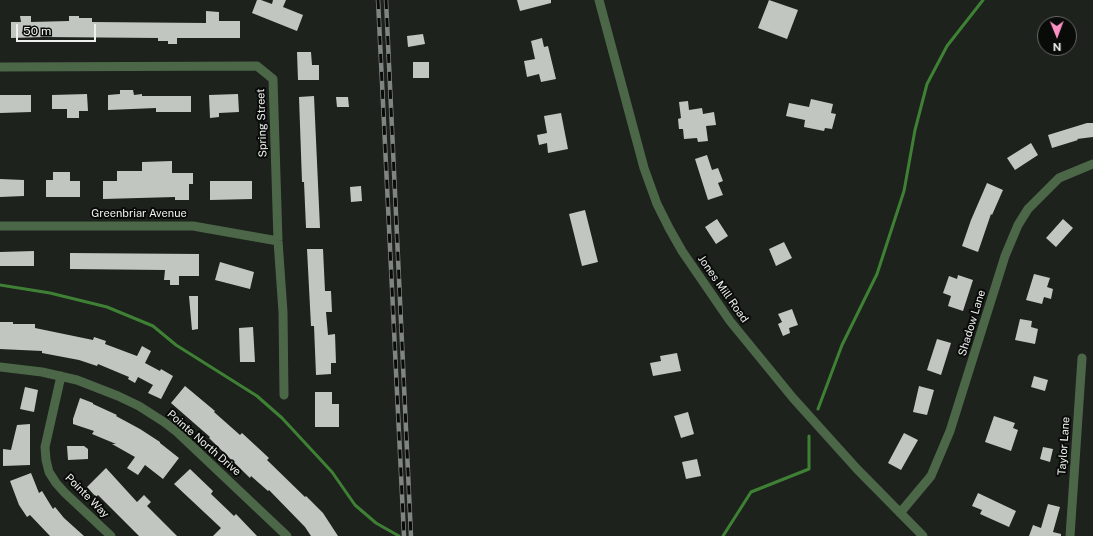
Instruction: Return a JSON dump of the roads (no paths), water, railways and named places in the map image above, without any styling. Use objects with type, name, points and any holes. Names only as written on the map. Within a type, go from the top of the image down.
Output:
[{"type":"street","name":"Jones Mill Road","points":[[599,0],[644,168],[657,204],[669,228],[730,322],[761,360],[820,429],[923,536]]},
{"type":"street","name":"Spring Street","points":[[0,67],[257,66],[273,79],[284,395]]},
{"type":"street","name":"Shadow Lane","points":[[900,513],[931,476],[950,431],[1005,256],[1018,225],[1028,209],[1058,178],[1093,164]]},
{"type":"street","name":"Greenbriar Avenue","points":[[0,226],[193,226],[278,241]]},
{"type":"street","name":"Taylor Lane","points":[[1070,536],[1082,358]]},
{"type":"street","name":"Pointe North Drive","points":[[0,367],[61,376],[94,386],[139,406],[164,422],[188,442],[287,536]]},
{"type":"street","name":"Pointe Way","points":[[61,376],[45,447],[49,472],[65,493],[111,536]]},
{"type":"waterway","points":[[818,409],[842,345],[877,274],[904,191],[915,130],[927,84],[947,46],[983,0]]},
{"type":"waterway","points":[[0,285],[50,293],[107,307],[153,326],[176,345],[257,396],[282,418],[332,472],[355,505],[376,523],[399,536]]},
{"type":"waterway","points":[[723,536],[751,492],[809,469],[809,436]]},
{"type":"railway","points":[[378,0],[404,536]]},
{"type":"railway","points":[[386,0],[411,536]]}]
